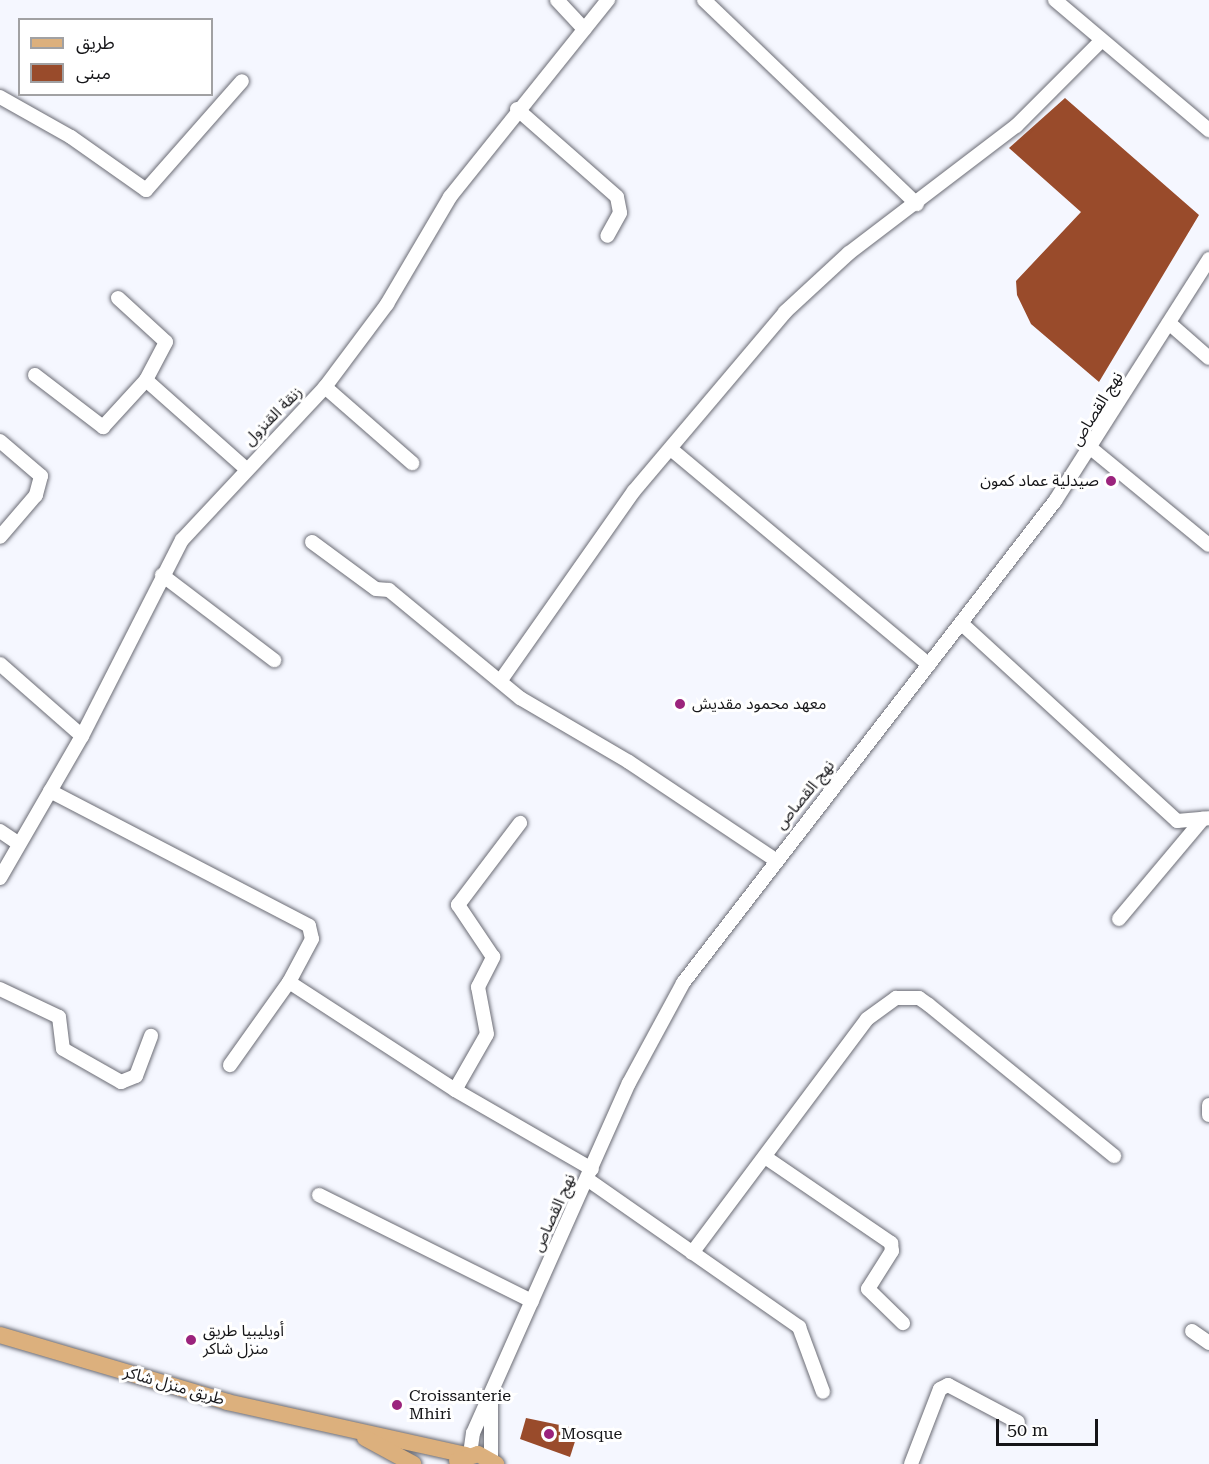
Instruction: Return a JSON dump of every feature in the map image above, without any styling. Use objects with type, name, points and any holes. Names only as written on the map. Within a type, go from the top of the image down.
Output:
[{"type":"main road","name":"طريق منزل شاكر","points":[[0,1335],[228,1402],[463,1458],[495,1463]]},
{"type":"main road","name":"طريق منزل شاكر","points":[[350,1432],[413,1464]]},
{"type":"street","points":[[556,0],[584,29]]},
{"type":"street","name":"زنقة القنزول","points":[[0,879],[82,736],[162,575],[194,524],[245,468],[325,387],[387,304],[450,196],[517,109],[608,0]]},
{"type":"street","points":[[704,0],[917,204]]},
{"type":"street","points":[[1055,0],[1100,42],[1209,130]]},
{"type":"street","points":[[501,680],[634,491],[785,312],[849,253],[917,204],[1016,126],[1100,42]]},
{"type":"street","points":[[0,97],[71,137],[146,190],[243,81]]},
{"type":"street","points":[[517,109],[617,197],[620,213],[607,236]]},
{"type":"street","name":"نهج القصاص","points":[[463,1458],[629,1083],[683,983],[774,859],[929,665],[1092,449],[1209,259]]},
{"type":"street","points":[[35,375],[103,427],[146,380],[166,342],[118,298]]},
{"type":"street","points":[[1169,323],[1209,358]]},
{"type":"street","points":[[146,380],[245,468]]},
{"type":"street","points":[[325,387],[412,463]]},
{"type":"street","points":[[0,441],[41,476],[36,495],[0,537]]},
{"type":"street","points":[[671,449],[929,665]]},
{"type":"street","points":[[1092,449],[1209,545]]},
{"type":"street","points":[[312,542],[376,589],[389,590],[501,680],[519,698],[629,762],[774,859]]},
{"type":"street","points":[[162,575],[274,660]]},
{"type":"street","points":[[961,623],[1177,821],[1206,819]]},
{"type":"street","points":[[0,664],[82,736]]},
{"type":"street","points":[[50,791],[305,921],[312,939],[289,982],[230,1065]]},
{"type":"street","points":[[1119,919],[1206,819]]},
{"type":"street","points":[[455,1090],[487,1034],[478,987],[493,957],[460,910],[459,900],[520,823]]},
{"type":"street","points":[[0,831],[19,844]]},
{"type":"street","points":[[289,982],[590,1174],[692,1253],[804,1333],[822,1392]]},
{"type":"street","points":[[0,989],[59,1017],[63,1049],[121,1082],[136,1076],[151,1036]]},
{"type":"street","points":[[692,1253],[867,1019],[881,1005],[906,996],[929,1005],[1114,1156]]},
{"type":"street","points":[[1209,1105],[1209,1114]]},
{"type":"street","points":[[765,1157],[891,1243],[892,1251],[868,1289],[903,1323]]},
{"type":"street","points":[[320,1195],[532,1301]]},
{"type":"street","points":[[1192,1331],[1209,1343]]},
{"type":"street","points":[[911,1464],[940,1389],[948,1385],[1018,1422]]},
{"type":"street","name":"نهج القصاص","points":[[492,1391],[495,1463]]},
{"type":"building","points":[[1065,98],[1199,215],[1099,382],[1031,324],[1017,295],[1016,281],[1081,212],[1009,148]]},
{"type":"building","name":"Mosque","points":[[526,1418],[579,1429],[570,1457],[520,1439]]},
{"type":"place","name":"صيدلية عماد كمون","points":[[1111,481]]},
{"type":"place","name":"معهد محمود مقديش","points":[[680,704]]},
{"type":"place","name":"أويليبيا طريق منزل شاكر","points":[[191,1340]]},
{"type":"place","name":"Croissanterie Mhiri","points":[[397,1405]]},
{"type":"place","name":"Mosque","points":[[549,1434]]}]
